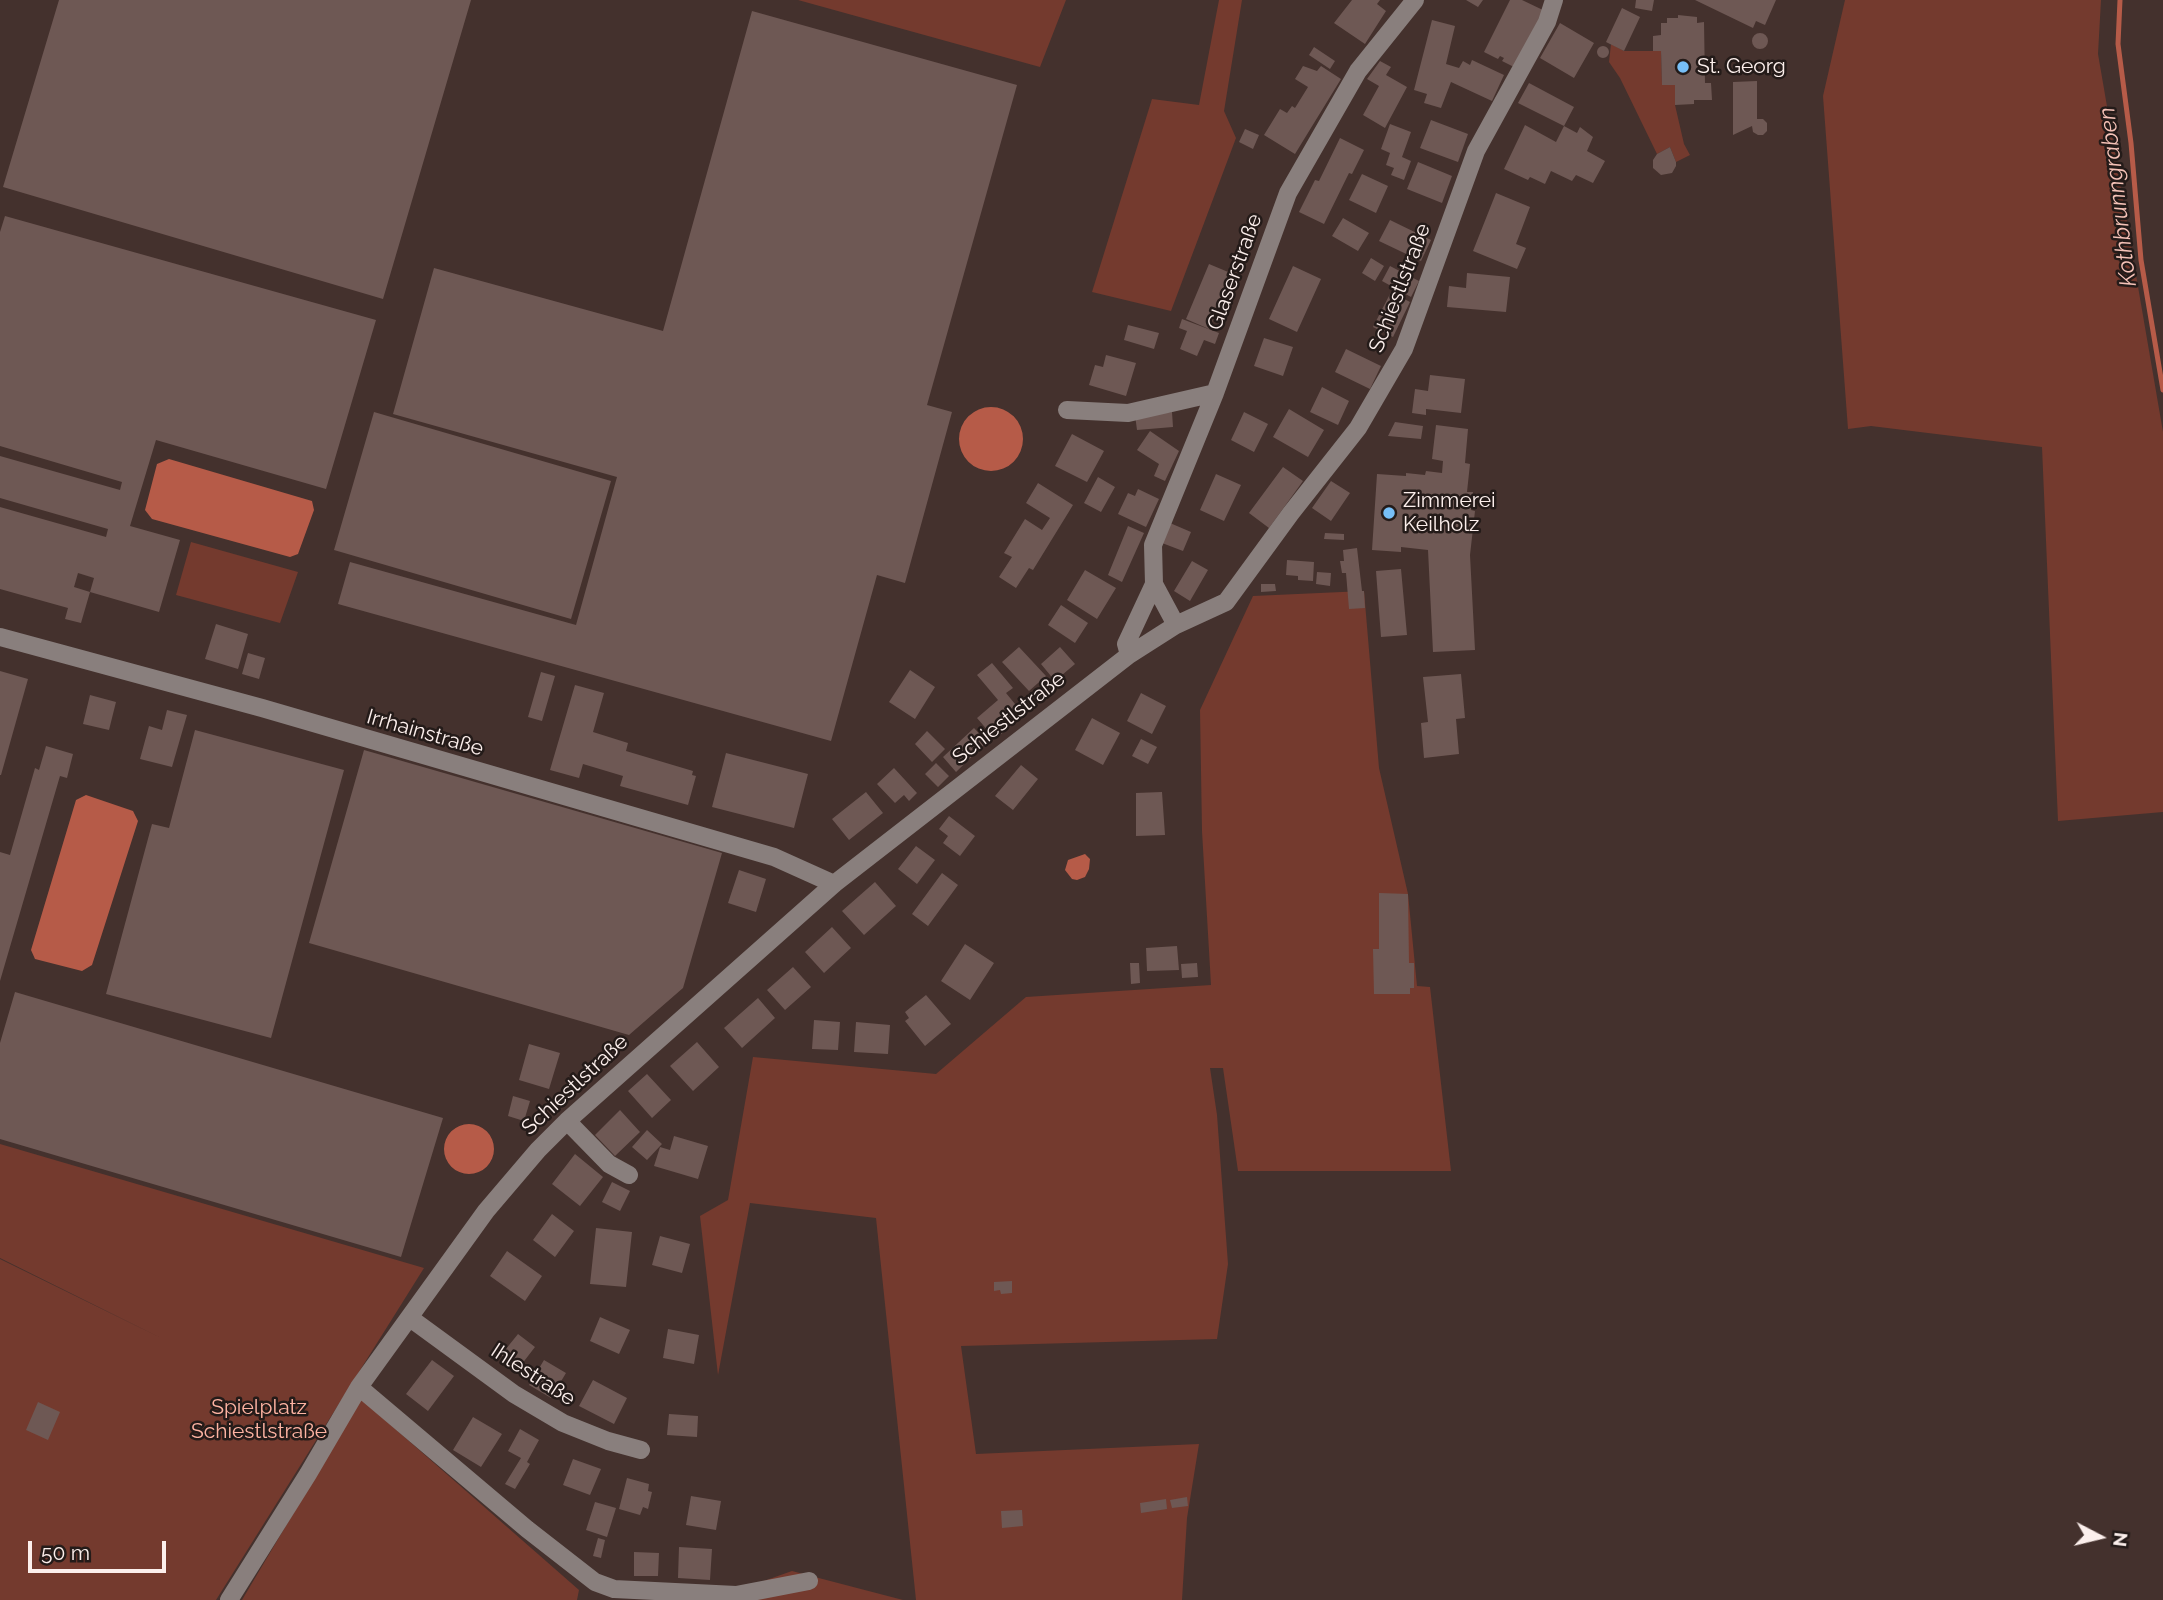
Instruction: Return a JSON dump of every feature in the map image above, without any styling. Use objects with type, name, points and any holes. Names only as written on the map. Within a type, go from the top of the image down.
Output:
[{"type":"street","name":"Glaserstraße","points":[[1175,625],[1154,584],[1153,545],[1215,393],[1288,193],[1358,71],[1415,0]]},
{"type":"street","name":"Schiestlstraße","points":[[229,1600],[359,1387],[486,1210],[517,1172],[566,1121],[834,884],[1129,655],[1175,625],[1226,603],[1291,513],[1358,428],[1404,349],[1476,151],[1547,22],[1554,0]]},
{"type":"street","points":[[1067,410],[1128,412],[1215,393]]},
{"type":"street","name":"Glaserstraße","points":[[1129,655],[1126,644],[1154,584]]},
{"type":"street","name":"Irrhainstraße","points":[[0,637],[262,708],[774,857],[834,884]]},
{"type":"street","points":[[566,1121],[609,1164],[629,1175]]},
{"type":"street","name":"Ihlestraße","points":[[410,1318],[514,1394],[563,1423],[640,1450]]},
{"type":"street","points":[[359,1387],[527,1530],[595,1582],[614,1589],[736,1595],[809,1581]]},
{"type":"green space","points":[[798,0],[1066,0],[1040,67]]},
{"type":"green space","points":[[1219,0],[1242,0],[1224,111],[1236,138],[1171,311],[1092,292],[1152,99],[1199,105]]},
{"type":"green space","points":[[1845,0],[2101,0],[2098,54],[2163,432],[2163,812],[2058,821],[2042,447],[1871,426],[1848,429],[1823,96]]},
{"type":"green space","points":[[1611,44],[1624,51],[1661,51],[1662,84],[1675,85],[1675,105],[1684,144],[1690,155],[1676,162],[1670,147],[1657,154],[1620,78],[1609,62]]},
{"type":"green space","points":[[191,542],[298,572],[280,623],[176,595]]},
{"type":"green space","points":[[1364,591],[1379,768],[1408,894],[1417,986],[1430,987],[1451,1171],[1238,1171],[1223,1068],[1210,1068],[1217,1115],[1228,1264],[1217,1339],[961,1346],[976,1454],[1199,1444],[1187,1518],[1182,1600],[916,1600],[876,1218],[750,1203],[718,1375],[700,1216],[728,1200],[753,1057],[936,1074],[1026,997],[1211,985],[1202,831],[1200,710],[1253,596]]},
{"type":"green space","name":"Spielplatz Schiestlstraße","points":[[0,1144],[424,1268],[216,1600],[0,1600],[0,1259],[161,1338],[0,1258]]},
{"type":"green space","points":[[361,1399],[579,1590],[577,1600],[242,1600]]},
{"type":"green space","points":[[792,1571],[903,1600],[758,1600],[758,1583]]},
{"type":"shaded area","points":[[991,407],[1009,413],[1017,421],[1023,439],[1017,457],[1009,465],[991,471],[973,465],[965,457],[959,439],[965,421],[973,413]]},
{"type":"shaded area","points":[[169,459],[312,501],[314,510],[298,554],[290,557],[152,519],[145,510],[157,464]]},
{"type":"shaded area","points":[[86,795],[133,811],[138,821],[92,965],[82,971],[35,959],[31,950],[76,800]]},
{"type":"shaded area","points":[[1085,854],[1090,859],[1085,877],[1072,879],[1065,870],[1068,860]]},
{"type":"shaded area","points":[[469,1124],[486,1132],[494,1149],[486,1166],[469,1174],[452,1166],[444,1149],[452,1132]]},
{"type":"building","points":[[59,0],[471,0],[383,299],[3,187]]},
{"type":"building","points":[[1352,0],[1380,0],[1377,4],[1386,11],[1365,44],[1334,23]]},
{"type":"building","points":[[1466,0],[1483,0],[1478,7]]},
{"type":"building","points":[[1510,0],[1522,0],[1545,11],[1516,68],[1502,61],[1504,58],[1500,56],[1498,59],[1484,52]]},
{"type":"building","points":[[1636,0],[1654,0],[1652,11],[1635,8]]},
{"type":"building","points":[[1695,0],[1776,0],[1765,25],[1756,21],[1753,28]]},
{"type":"building","points":[[1622,8],[1640,17],[1624,51],[1606,42]]},
{"type":"building","points":[[752,11],[1017,85],[927,405],[952,412],[905,583],[877,575],[831,741],[338,604],[350,562],[576,625],[617,477],[393,414],[434,268],[663,331]]},
{"type":"building","name":"St. Georg","points":[[1678,15],[1697,17],[1697,23],[1704,22],[1705,83],[1711,83],[1712,100],[1694,100],[1694,104],[1675,105],[1675,85],[1662,85],[1661,51],[1653,51],[1653,36],[1661,35],[1661,23],[1667,23],[1667,18],[1678,18]]},
{"type":"building","points":[[1432,20],[1455,26],[1446,64],[1459,68],[1463,61],[1470,65],[1472,60],[1504,75],[1492,101],[1451,82],[1441,108],[1424,103],[1427,94],[1414,90]]},
{"type":"building","points":[[1560,23],[1594,43],[1574,78],[1540,58]]},
{"type":"building","points":[[1760,33],[1768,41],[1760,49],[1752,41]]},
{"type":"building","points":[[1314,47],[1335,61],[1330,69],[1309,55]]},
{"type":"building","points":[[1598,47],[1608,47],[1608,57],[1598,57]]},
{"type":"building","points":[[1380,61],[1391,67],[1386,75],[1407,87],[1385,128],[1363,115],[1379,86],[1367,79]]},
{"type":"building","points":[[1303,66],[1317,71],[1321,66],[1341,79],[1295,154],[1264,135],[1280,109],[1287,113],[1292,106],[1295,108],[1308,87],[1295,79]]},
{"type":"building","points":[[1757,81],[1757,119],[1763,119],[1767,123],[1767,131],[1758,135],[1753,132],[1752,126],[1733,135],[1733,82]]},
{"type":"building","points":[[1529,83],[1574,107],[1564,126],[1518,103]]},
{"type":"building","points":[[1431,120],[1468,134],[1458,162],[1420,148]]},
{"type":"building","points":[[1390,124],[1411,132],[1402,157],[1411,161],[1404,180],[1391,175],[1394,168],[1386,165],[1390,153],[1381,149]]},
{"type":"building","points":[[1525,125],[1556,142],[1564,126],[1577,133],[1580,127],[1593,137],[1587,151],[1605,161],[1593,183],[1576,175],[1572,181],[1551,171],[1545,184],[1504,169]]},
{"type":"building","points":[[1245,129],[1259,135],[1253,149],[1239,142]]},
{"type":"building","points":[[1340,138],[1364,150],[1352,174],[1349,173],[1324,224],[1299,212],[1315,180],[1319,181]]},
{"type":"building","points":[[1670,147],[1676,166],[1672,173],[1661,175],[1653,168],[1653,160],[1657,154]]},
{"type":"building","points":[[1418,162],[1452,176],[1442,203],[1407,189]]},
{"type":"building","points":[[1362,174],[1388,186],[1376,213],[1349,200]]},
{"type":"building","points":[[1496,193],[1530,207],[1516,244],[1526,248],[1517,269],[1473,251]]},
{"type":"building","points":[[5,216],[376,320],[326,489],[156,440],[130,526],[180,540],[159,612],[90,592],[81,623],[65,619],[68,608],[0,589],[0,507],[106,537],[108,529],[0,498],[0,456],[120,490],[122,482],[0,446],[0,232]],"holes":[[[78,573],[94,578],[90,592],[74,587]]]},
{"type":"building","points":[[1343,218],[1369,233],[1358,251],[1332,236]]},
{"type":"building","points":[[1390,220],[1431,240],[1421,261],[1379,241]]},
{"type":"building","points":[[1371,258],[1384,266],[1375,281],[1362,273]]},
{"type":"building","points":[[1209,264],[1233,274],[1209,329],[1186,319]]},
{"type":"building","points":[[1293,266],[1321,279],[1297,332],[1269,319]]},
{"type":"building","points":[[1390,266],[1419,281],[1411,297],[1382,281]]},
{"type":"building","points":[[1467,273],[1510,277],[1506,312],[1447,307],[1449,286],[1466,288]]},
{"type":"building","points":[[1391,292],[1410,302],[1393,337],[1373,327]]},
{"type":"building","points":[[1182,319],[1219,333],[1215,344],[1204,340],[1197,356],[1180,349],[1187,331],[1179,328]]},
{"type":"building","points":[[1128,325],[1159,333],[1154,349],[1124,340]]},
{"type":"building","points":[[1264,338],[1293,347],[1283,376],[1254,366]]},
{"type":"building","points":[[1346,349],[1381,366],[1370,389],[1335,372]]},
{"type":"building","points":[[1106,355],[1136,363],[1126,396],[1089,385],[1095,365],[1103,367]]},
{"type":"building","points":[[1430,375],[1465,379],[1461,413],[1426,409],[1426,415],[1412,413],[1415,389],[1428,391]]},
{"type":"building","points":[[1322,387],[1349,401],[1338,425],[1310,412]]},
{"type":"building","points":[[1289,409],[1324,430],[1308,457],[1273,437]]},
{"type":"building","points":[[374,412],[611,481],[571,619],[334,550]]},
{"type":"building","points":[[1172,412],[1173,427],[1137,430],[1135,415]]},
{"type":"building","points":[[1244,412],[1268,424],[1254,452],[1231,440]]},
{"type":"building","points":[[1395,422],[1423,426],[1421,439],[1388,436]]},
{"type":"building","points":[[1436,425],[1468,429],[1465,463],[1470,464],[1467,492],[1473,492],[1471,510],[1475,511],[1470,555],[1475,650],[1433,652],[1428,550],[1401,547],[1401,552],[1372,550],[1377,474],[1406,476],[1406,473],[1425,475],[1426,471],[1442,473],[1443,461],[1432,459]]},
{"type":"building","points":[[1150,431],[1179,451],[1165,481],[1154,476],[1159,464],[1137,450]]},
{"type":"building","points":[[1072,434],[1104,451],[1087,482],[1055,466]]},
{"type":"building","points":[[1283,467],[1303,481],[1269,528],[1249,513]]},
{"type":"building","points":[[1216,474],[1241,485],[1224,521],[1200,510]]},
{"type":"building","points":[[1098,477],[1115,487],[1101,512],[1084,503]]},
{"type":"building","points":[[1331,481],[1350,493],[1331,521],[1312,508]]},
{"type":"building","points":[[1038,483],[1073,505],[1033,570],[1029,568],[1016,588],[999,577],[1012,557],[1004,553],[1025,519],[1042,530],[1050,518],[1026,503]]},
{"type":"building","points":[[1138,489],[1159,499],[1146,527],[1118,514],[1128,493],[1135,496]]},
{"type":"building","points":[[1170,523],[1191,532],[1183,551],[1162,543]]},
{"type":"building","points":[[1128,526],[1144,533],[1122,582],[1108,575]]},
{"type":"building","points":[[1325,533],[1344,534],[1344,540],[1324,539]]},
{"type":"building","points":[[1357,548],[1365,608],[1349,609],[1346,573],[1342,573],[1340,561],[1344,561],[1343,550]]},
{"type":"building","points":[[1287,560],[1314,562],[1313,581],[1298,580],[1298,576],[1286,575]]},
{"type":"building","points":[[1192,561],[1208,570],[1190,601],[1174,591]]},
{"type":"building","points":[[1401,569],[1407,635],[1381,637],[1376,571]]},
{"type":"building","points":[[1085,570],[1116,588],[1097,619],[1067,600]]},
{"type":"building","points":[[1317,572],[1331,573],[1330,586],[1316,584]]},
{"type":"building","points":[[1261,584],[1275,584],[1276,591],[1261,592]]},
{"type":"building","points":[[1061,605],[1088,623],[1075,643],[1048,625]]},
{"type":"building","points":[[216,624],[248,634],[238,669],[205,659]]},
{"type":"building","points":[[1019,647],[1046,676],[1029,691],[1002,662]]},
{"type":"building","points":[[1060,647],[1075,664],[1055,681],[1041,664]]},
{"type":"building","points":[[248,653],[265,658],[259,679],[242,674]]},
{"type":"building","points":[[992,663],[1013,688],[1006,693],[1024,715],[995,739],[977,718],[998,700],[977,675]]},
{"type":"building","points":[[910,670],[935,687],[915,719],[889,702]]},
{"type":"building","points":[[0,671],[28,679],[1,775],[0,775]]},
{"type":"building","points":[[541,672],[555,676],[542,721],[528,717]]},
{"type":"building","points":[[1461,674],[1465,718],[1456,719],[1459,754],[1424,758],[1421,723],[1428,722],[1423,677]]},
{"type":"building","points":[[575,685],[604,693],[593,732],[628,743],[626,751],[693,771],[692,775],[696,776],[688,805],[620,786],[623,776],[583,764],[579,778],[550,770]]},
{"type":"building","points":[[1141,693],[1166,706],[1152,734],[1127,721]]},
{"type":"building","points":[[90,695],[116,702],[109,730],[83,724]]},
{"type":"building","points":[[167,710],[187,715],[172,767],[140,759],[149,726],[162,730]]},
{"type":"building","points":[[1092,718],[1120,733],[1103,765],[1075,750]]},
{"type":"building","points":[[974,728],[987,742],[956,772],[943,757]]},
{"type":"building","points":[[195,730],[344,770],[271,1038],[106,994],[152,824],[169,828]]},
{"type":"building","points":[[927,731],[945,749],[932,762],[915,744]]},
{"type":"building","points":[[1141,739],[1157,747],[1148,764],[1132,756]]},
{"type":"building","points":[[46,746],[73,754],[67,778],[60,776],[0,981],[0,852],[10,855],[35,768],[39,770]]},
{"type":"building","points":[[364,750],[722,853],[683,988],[629,1035],[309,943]]},
{"type":"building","points":[[726,753],[808,774],[794,828],[712,807]]},
{"type":"building","points":[[936,763],[949,776],[938,787],[925,774]]},
{"type":"building","points":[[1021,765],[1038,779],[1013,810],[995,796]]},
{"type":"building","points":[[894,768],[917,793],[909,801],[904,795],[895,803],[877,784]]},
{"type":"building","points":[[866,792],[883,813],[849,840],[832,819]]},
{"type":"building","points":[[1162,792],[1165,835],[1136,836],[1136,793]]},
{"type":"building","points":[[949,816],[975,836],[960,856],[943,843],[948,836],[939,829]]},
{"type":"building","points":[[916,846],[935,860],[917,884],[898,869]]},
{"type":"building","points":[[739,870],[766,879],[756,912],[728,903]]},
{"type":"building","points":[[942,873],[958,885],[928,926],[912,914]]},
{"type":"building","points":[[875,882],[896,906],[864,935],[842,911]]},
{"type":"building","points":[[1379,893],[1408,894],[1409,963],[1414,963],[1414,988],[1410,988],[1410,994],[1374,994],[1373,949],[1379,949]]},
{"type":"building","points":[[832,927],[851,948],[824,973],[805,952]]},
{"type":"building","points":[[965,944],[994,963],[970,1000],[941,981]]},
{"type":"building","points":[[1177,946],[1179,970],[1147,971],[1146,948]]},
{"type":"building","points":[[1130,963],[1139,963],[1140,983],[1131,984]]},
{"type":"building","points":[[1197,963],[1198,977],[1182,978],[1181,964]]},
{"type":"building","points":[[793,967],[811,987],[785,1010],[767,990]]},
{"type":"building","points":[[15,992],[443,1118],[401,1257],[0,1139],[0,1043]]},
{"type":"building","points":[[926,995],[951,1024],[925,1046],[905,1021],[909,1018],[905,1012]]},
{"type":"building","points":[[758,998],[775,1018],[742,1048],[724,1028]]},
{"type":"building","points":[[814,1020],[840,1022],[838,1050],[812,1049]]},
{"type":"building","points":[[856,1022],[890,1025],[888,1054],[854,1052]]},
{"type":"building","points":[[697,1042],[719,1067],[693,1091],[670,1066]]},
{"type":"building","points":[[529,1044],[560,1053],[549,1089],[519,1080]]},
{"type":"building","points":[[647,1074],[671,1100],[652,1118],[628,1091]]},
{"type":"building","points":[[513,1096],[530,1101],[524,1121],[508,1116]]},
{"type":"building","points":[[620,1110],[640,1132],[615,1156],[595,1135]]},
{"type":"building","points":[[647,1130],[662,1144],[647,1160],[632,1147]]},
{"type":"building","points":[[674,1136],[708,1146],[698,1179],[654,1166],[660,1147],[670,1150]]},
{"type":"building","points":[[575,1154],[603,1177],[580,1206],[552,1184]]},
{"type":"building","points":[[612,1182],[630,1191],[620,1211],[602,1202]]},
{"type":"building","points":[[552,1214],[574,1231],[555,1257],[533,1240]]},
{"type":"building","points":[[596,1228],[632,1232],[626,1287],[590,1284]]},
{"type":"building","points":[[660,1236],[690,1244],[682,1273],[652,1265]]},
{"type":"building","points":[[507,1251],[542,1276],[525,1301],[490,1276]]},
{"type":"building","points":[[1012,1281],[1012,1293],[1001,1294],[1000,1290],[994,1291],[994,1282]]},
{"type":"building","points":[[600,1317],[630,1330],[619,1354],[590,1341]]},
{"type":"building","points":[[668,1329],[699,1335],[694,1364],[663,1358]]},
{"type":"building","points":[[518,1334],[535,1347],[518,1369],[501,1355]]},
{"type":"building","points":[[432,1360],[454,1376],[428,1411],[406,1394]]},
{"type":"building","points":[[544,1360],[566,1373],[551,1398],[529,1385]]},
{"type":"building","points":[[593,1380],[627,1398],[614,1424],[579,1406]]},
{"type":"building","points":[[38,1402],[60,1412],[48,1440],[26,1430]]},
{"type":"building","points":[[669,1414],[698,1416],[697,1437],[667,1435]]},
{"type":"building","points":[[473,1417],[502,1434],[481,1467],[453,1450]]},
{"type":"building","points":[[520,1429],[539,1440],[527,1462],[530,1464],[515,1489],[505,1484],[521,1458],[508,1451]]},
{"type":"building","points":[[573,1459],[601,1469],[590,1495],[563,1485]]},
{"type":"building","points":[[627,1478],[649,1484],[648,1491],[652,1492],[648,1509],[643,1507],[640,1515],[619,1509]]},
{"type":"building","points":[[691,1496],[721,1501],[716,1530],[686,1525]]},
{"type":"building","points":[[1187,1497],[1188,1506],[1172,1508],[1170,1500]]},
{"type":"building","points":[[1166,1499],[1167,1509],[1141,1513],[1140,1503]]},
{"type":"building","points":[[595,1502],[616,1508],[607,1537],[586,1530]]},
{"type":"building","points":[[1022,1510],[1023,1526],[1002,1528],[1001,1511]]},
{"type":"building","points":[[598,1538],[605,1540],[601,1558],[593,1556]]},
{"type":"building","points":[[679,1547],[712,1549],[710,1580],[678,1578]]},
{"type":"building","points":[[634,1552],[659,1553],[658,1576],[634,1576]]},
{"type":"waterway","name":"Kothbrunngraben","points":[[2120,0],[2118,44],[2131,143],[2141,260],[2163,390]]},
{"type":"place","name":"St. Georg","points":[[1683,67]]},
{"type":"place","name":"Zimmerei Keilholz","points":[[1389,513]]}]
